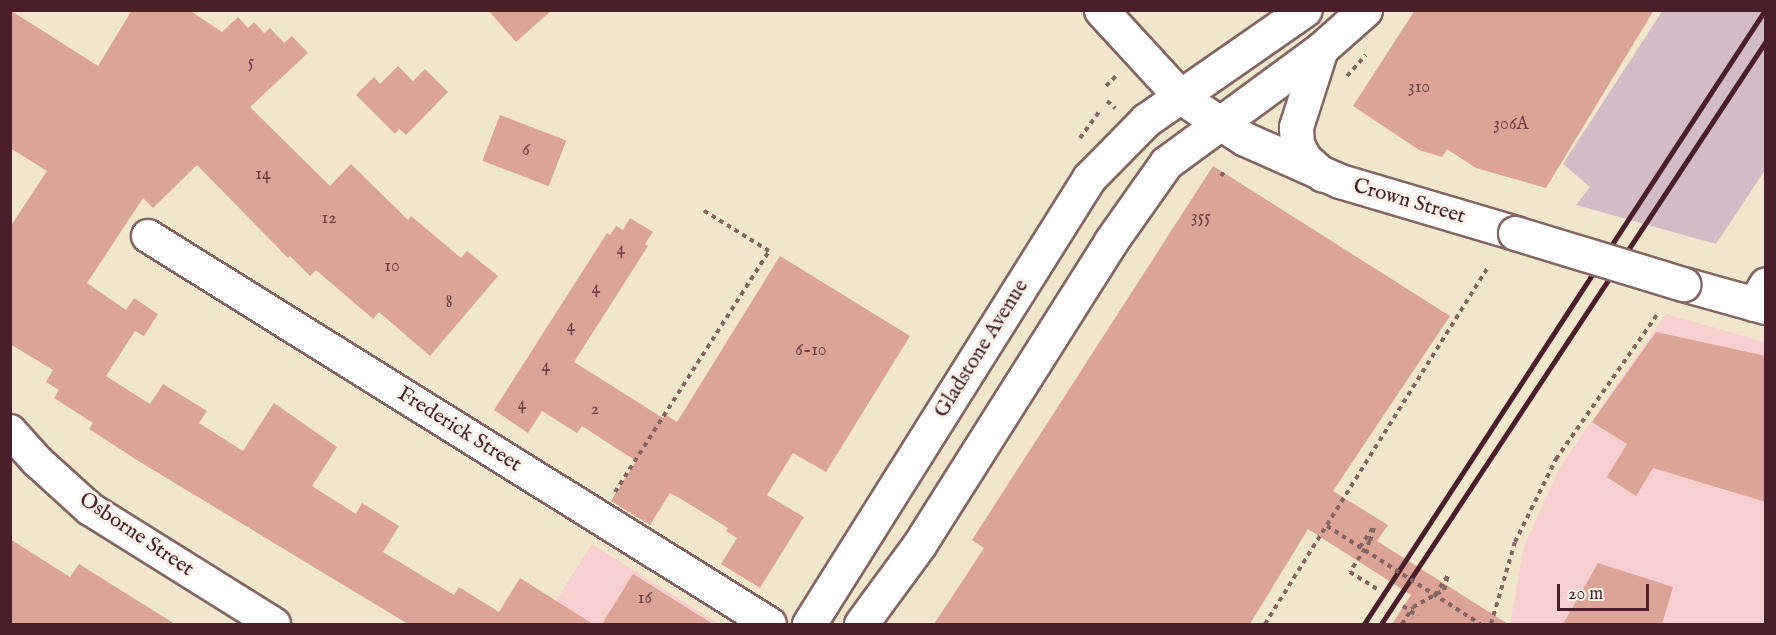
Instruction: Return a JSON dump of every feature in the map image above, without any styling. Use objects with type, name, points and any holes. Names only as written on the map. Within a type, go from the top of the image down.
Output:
[{"type":"main road","name":"Crown Street","points":[[1101,10],[1182,98],[1218,125],[1323,175],[1683,284],[1762,299]]},
{"type":"main road","name":"Gladstone Avenue","points":[[809,624],[1089,178],[1131,132],[1304,10]]},
{"type":"main road","points":[[861,624],[918,545],[1141,194],[1166,164],[1321,49],[1365,10]]},
{"type":"main road","points":[[1321,49],[1296,127],[1297,144],[1304,158],[1323,175]]},
{"type":"street","name":"Frederick Street","points":[[148,236],[770,624]]},
{"type":"street","name":"Osborne Street","points":[[10,431],[37,461],[90,509],[274,624]]},
{"type":"path","points":[[1342,82],[1368,52]]},
{"type":"path","points":[[1106,86],[1116,76]]},
{"type":"path","points":[[1107,101],[1116,108]]},
{"type":"path","points":[[1221,176],[1226,169]]},
{"type":"path","points":[[599,518],[769,251],[704,210]]},
{"type":"path","points":[[1265,624],[1488,267]]},
{"type":"path","points":[[1491,624],[1515,542],[1556,459],[1657,315]]},
{"type":"path","points":[[1327,526],[1480,624]]},
{"type":"path","points":[[1360,547],[1374,528],[1370,541],[1350,572],[1377,589]]},
{"type":"path","points":[[1402,624],[1410,611],[1444,590],[1448,575],[1435,595]]},
{"type":"path","points":[[1402,606],[1418,616]]},
{"type":"shaded area","points":[[1663,10],[1765,11],[1765,170],[1716,244],[1576,205],[1590,187],[1563,164]]},
{"type":"shaded area","points":[[1666,314],[1765,342],[1765,624],[1510,624],[1524,546],[1561,465]]},
{"type":"shaded area","points":[[592,544],[719,624],[541,624]]},
{"type":"building","points":[[10,10],[98,66],[132,10],[189,10],[222,32],[238,17],[248,28],[254,22],[264,33],[270,28],[284,43],[292,36],[308,53],[250,107],[330,186],[351,164],[408,220],[411,216],[461,258],[467,251],[498,276],[430,356],[379,312],[373,319],[316,270],[310,276],[290,256],[288,258],[197,165],[153,208],[143,198],[87,283],[126,310],[134,298],[158,314],[144,336],[135,331],[106,376],[150,404],[163,384],[207,411],[199,423],[243,451],[274,403],[337,447],[312,486],[356,514],[362,503],[399,526],[383,552],[454,595],[459,587],[499,612],[520,578],[593,624],[408,624],[140,462],[89,429],[93,423],[54,398],[59,390],[46,382],[53,370],[10,344],[10,227],[47,171],[10,148]]},
{"type":"building","points":[[488,10],[552,10],[516,42]]},
{"type":"building","points":[[1415,10],[1654,10],[1546,188],[1476,168],[1447,149],[1442,157],[1419,150],[1353,106]]},
{"type":"building","points":[[398,66],[413,81],[425,69],[448,92],[406,135],[399,129],[395,134],[356,95],[374,77],[380,84]]},
{"type":"building","points":[[500,115],[566,140],[549,186],[482,161]]},
{"type":"building","points":[[1213,166],[1450,316],[1333,491],[1388,525],[1377,541],[1508,624],[1392,624],[1411,595],[1308,529],[1250,624],[934,624],[984,548],[972,540]]},
{"type":"building","points":[[630,218],[653,232],[645,244],[648,246],[574,362],[663,418],[665,414],[677,422],[780,256],[910,336],[826,472],[793,453],[767,495],[804,517],[760,588],[721,564],[737,538],[726,531],[728,528],[681,499],[670,493],[650,525],[611,501],[636,461],[582,426],[577,433],[542,411],[528,433],[494,410],[607,233],[610,235],[616,226],[623,230]]},
{"type":"building","points":[[1656,332],[1766,356],[1766,502],[1653,468],[1636,496],[1607,477],[1627,444],[1592,422]]},
{"type":"building","points":[[10,539],[70,577],[79,564],[175,624],[10,624]]},
{"type":"building","points":[[1598,563],[1673,587],[1662,624],[1563,624]]},
{"type":"building","points":[[633,574],[713,624],[602,624]]},
{"type":"railway","points":[[1364,624],[1765,10]]},
{"type":"railway","points":[[1381,624],[1766,41]]}]
